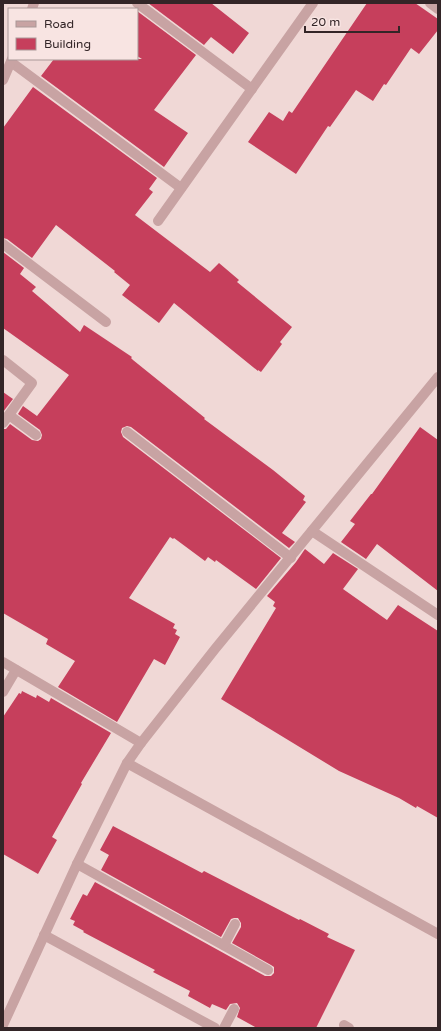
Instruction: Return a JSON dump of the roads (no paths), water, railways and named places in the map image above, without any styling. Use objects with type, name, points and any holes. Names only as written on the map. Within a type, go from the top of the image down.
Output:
[{"type":"street","points":[[137,3],[252,89]]},
{"type":"street","points":[[158,221],[313,3]]},
{"type":"street","points":[[430,3],[438,9]]},
{"type":"street","points":[[3,80],[12,61],[181,188]]},
{"type":"street","points":[[3,244],[106,322]]},
{"type":"street","points":[[3,360],[32,383],[6,419],[36,435]]},
{"type":"street","points":[[3,1025],[77,864],[127,763],[220,643],[438,377]]},
{"type":"street","points":[[127,432],[291,558]]},
{"type":"street","points":[[312,531],[438,615]]},
{"type":"street","points":[[3,662],[141,744]]},
{"type":"street","points":[[3,692],[16,670]]},
{"type":"street","points":[[127,763],[438,934]]},
{"type":"street","points":[[77,864],[268,970]]},
{"type":"street","points":[[224,945],[235,924]]},
{"type":"street","points":[[44,935],[215,1028]]},
{"type":"street","points":[[224,1028],[234,1009]]}]
